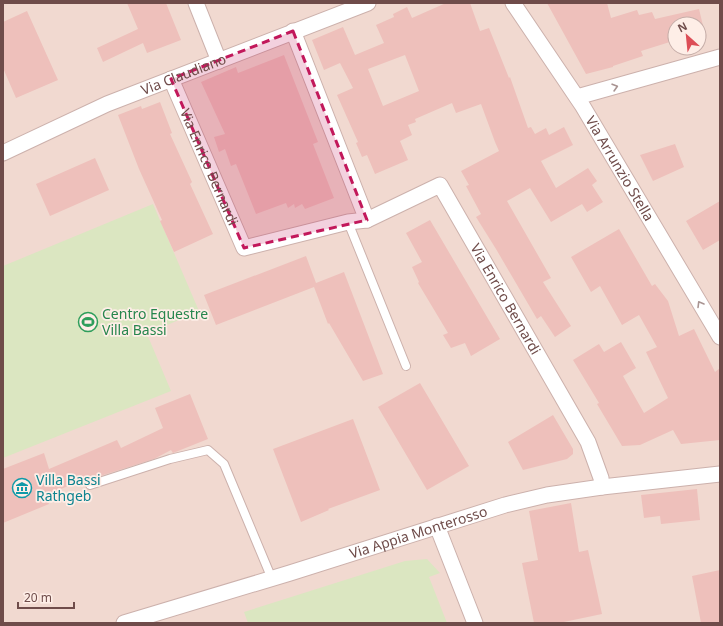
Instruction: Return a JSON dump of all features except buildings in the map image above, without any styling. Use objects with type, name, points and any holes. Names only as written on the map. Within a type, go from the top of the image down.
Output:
[{"type":"street","points":[[196,3],[219,61]]},
{"type":"street","name":"Via Claudiano","points":[[3,153],[107,104],[368,3]]},
{"type":"street","name":"Via Arrunzio Stella","points":[[513,3],[580,101],[720,337]]},
{"type":"street","points":[[293,31],[367,220]]},
{"type":"street","points":[[580,101],[720,57]]},
{"type":"street","name":"Via Enrico Bernardi","points":[[171,79],[244,248],[348,222],[367,220],[440,185],[588,442],[601,478],[602,487]]},
{"type":"street","name":"Via Appia Monterosso","points":[[124,623],[519,501],[547,495],[602,487],[720,474]]},
{"type":"street","points":[[437,526],[475,623]]},
{"type":"lane","points":[[348,222],[406,366]]},
{"type":"lane","points":[[90,485],[170,459],[208,450],[224,464],[271,578]]},
{"type":"highlighted area","points":[[293,31],[367,220],[244,248],[171,79]]},
{"type":"shaded area","points":[[3,3],[720,3],[720,623],[3,623]]},
{"type":"green space","name":"Centro Equestre Villa Bassi","points":[[153,204],[199,311],[147,334],[171,391],[3,458],[3,266]]},
{"type":"green space","points":[[427,559],[440,573],[429,577],[447,623],[248,623],[244,612],[405,561]]},
{"type":"place","name":"Centro Equestre Villa Bassi","points":[[88,322]]},
{"type":"place","name":"Villa Bassi Rathgeb","points":[[22,488]]}]
